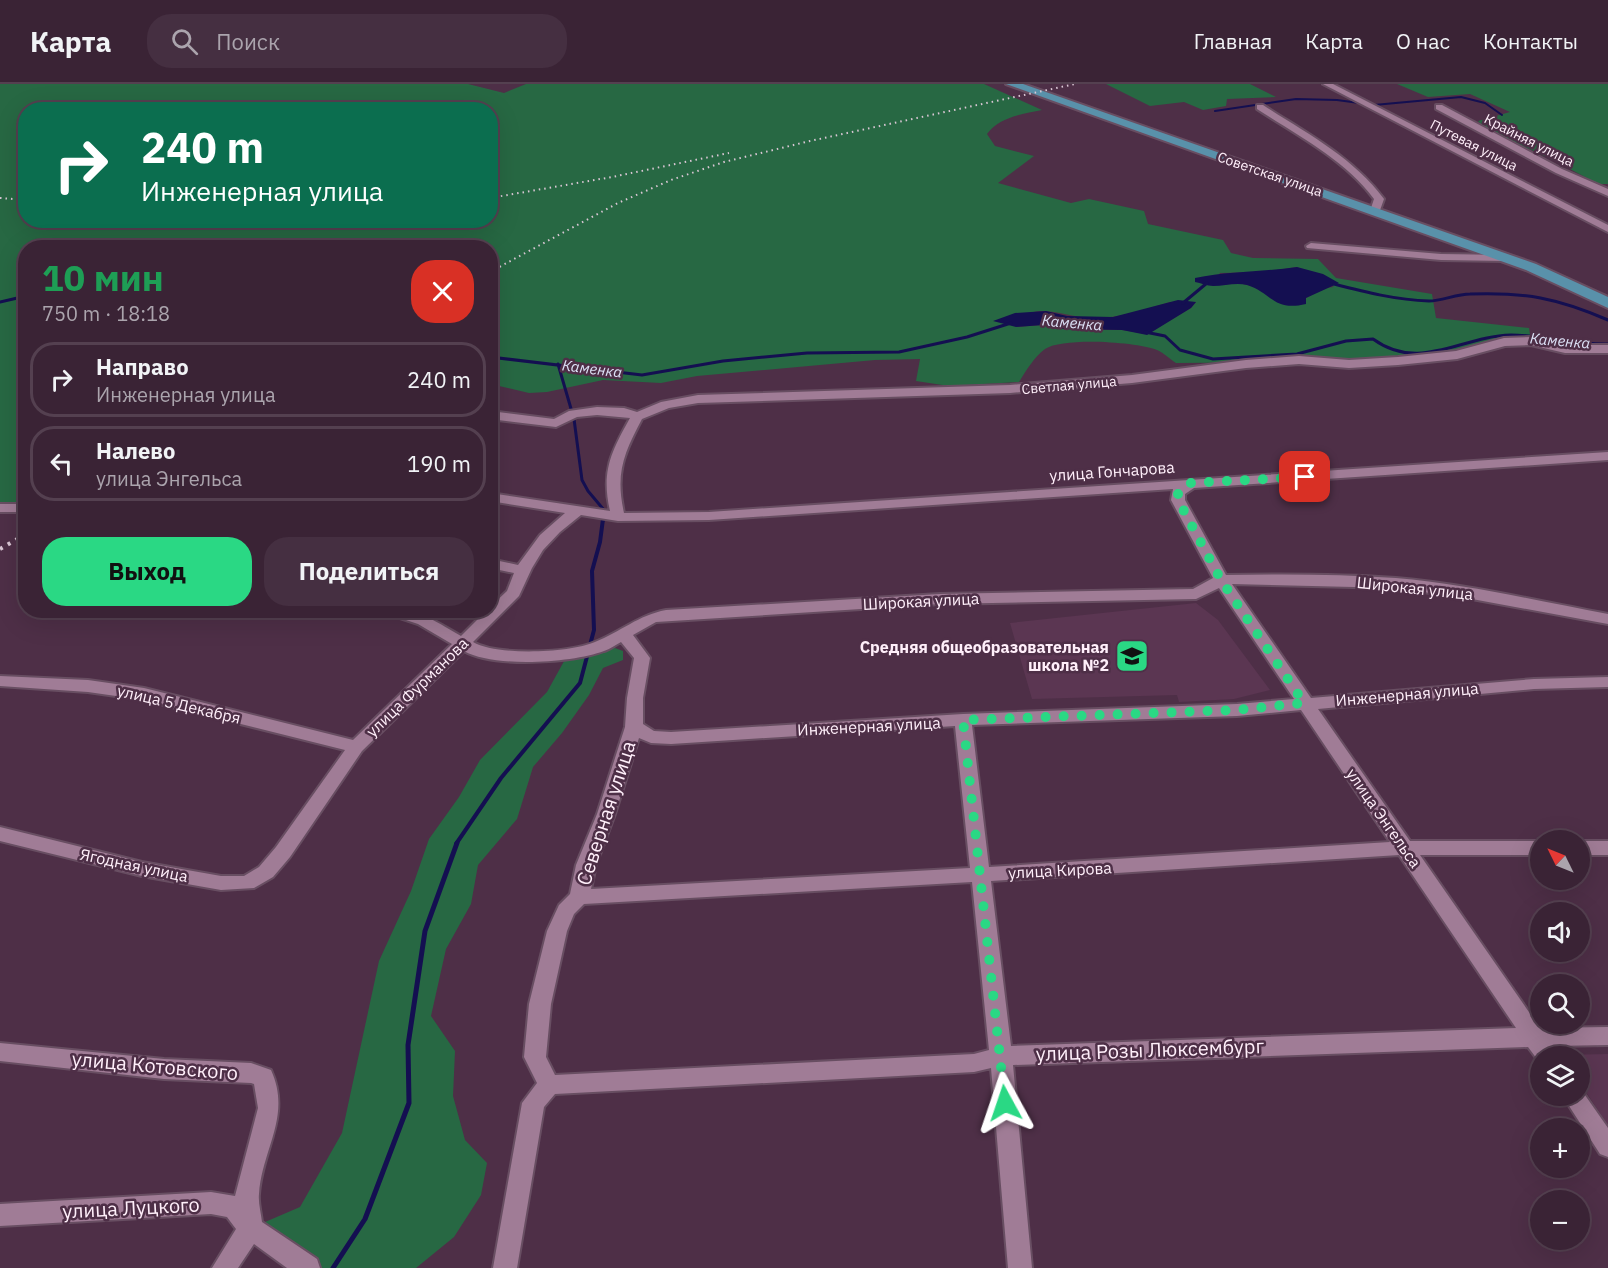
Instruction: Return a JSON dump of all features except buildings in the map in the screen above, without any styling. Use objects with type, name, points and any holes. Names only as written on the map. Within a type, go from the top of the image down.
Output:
[{"type":"main road","name":"Советская улица","points":[[1012,84],[1506,258],[1582,289],[1608,303]]},
{"type":"street","name":"Путевая улица","points":[[1327,84],[1608,229]]},
{"type":"street","points":[[1260,107],[1343,161],[1362,177],[1379,199],[1375,211]]},
{"type":"street","name":"Крайняя улица","points":[[1439,107],[1559,171],[1608,193]]},
{"type":"street","name":"Советская улица","points":[[1311,246],[1441,257],[1506,258]]},
{"type":"street","name":"Светлая улица","points":[[637,416],[666,405],[698,399],[1010,389],[1132,380],[1246,364],[1299,360],[1349,364],[1398,361],[1457,355],[1503,342],[1531,341],[1565,349],[1608,349]]},
{"type":"street","points":[[498,416],[556,423],[574,414],[597,411],[624,412],[637,416],[616,456],[611,472],[613,498],[606,516]]},
{"type":"street","name":"улица Гончарова","points":[[498,498],[606,516],[709,516],[1608,456]]},
{"type":"street","points":[[1190,483],[1178,492],[1178,500],[1221,580]]},
{"type":"street","points":[[0,508],[18,508]]},
{"type":"street","name":"улица Фурманова","points":[[498,608],[514,593],[521,570],[533,552],[547,535],[576,512]]},
{"type":"street","points":[[498,565],[521,570]]},
{"type":"street","name":"Широкая улица","points":[[415,618],[476,651],[509,656],[568,654],[599,647],[651,618],[666,615],[940,599],[1196,594],[1221,580],[1276,579],[1396,583],[1472,594],[1608,619]]},
{"type":"street","name":"улица Энгельса","points":[[1221,580],[1540,1046]]},
{"type":"street","name":"улица Фурманова","points":[[266,872],[283,852],[356,747],[488,618]]},
{"type":"street","name":"Северная улица","points":[[549,1085],[535,1057],[540,1004],[558,932],[566,910],[579,897],[586,866],[606,814],[634,728],[635,698],[642,658],[632,643],[622,634]]},
{"type":"street","name":"улица 5 Декабря","points":[[0,681],[88,686],[144,694],[356,747]]},
{"type":"street","name":"Инженерная улица","points":[[634,728],[651,737],[671,738],[963,720],[1237,710],[1534,684],[1608,682]]},
{"type":"street","points":[[963,720],[1001,1056],[1020,1268]]},
{"type":"street","name":"Ягодная улица","points":[[0,834],[142,869],[221,883],[247,883],[266,872]]},
{"type":"street","name":"улица Кирова","points":[[579,897],[1404,848],[1530,848]]},
{"type":"street","points":[[1590,848],[1608,848]]},
{"type":"street","name":"улица Розы Люксембург","points":[[549,1085],[974,1063],[1001,1056],[1608,1036]]},
{"type":"street","name":"улица Котовского","points":[[0,1052],[164,1069],[251,1073],[263,1077],[268,1093],[269,1108],[247,1194],[251,1228]]},
{"type":"street","points":[[505,1268],[533,1103],[549,1085]]},
{"type":"street","points":[[1580,1106],[1608,1147]]},
{"type":"street","name":"улица Луцкого","points":[[0,1215],[211,1203],[234,1207],[251,1228],[308,1268]]},
{"type":"street","points":[[224,1268],[251,1228]]},
{"type":"shaded area","name":"Средняя общеобразовательная школа №2","points":[[1196,603],[1218,620],[1270,690],[1234,699],[1179,702],[1177,695],[1032,699],[1010,623]]},
{"type":"shaded area","points":[[1590,1054],[1608,1054],[1608,1125],[1590,1098]]},
{"type":"green space","points":[[0,84],[468,84],[504,93],[526,84],[984,84],[1042,110],[1005,120],[987,134],[995,146],[1034,156],[998,183],[1071,203],[1089,199],[1144,211],[1148,224],[1223,240],[1231,253],[1253,258],[1318,259],[1336,278],[1432,294],[1436,318],[1529,328],[1531,341],[1457,355],[1398,361],[1176,363],[1160,351],[1147,347],[1083,342],[1054,345],[1045,349],[1034,360],[1019,382],[949,386],[916,381],[920,359],[875,360],[697,376],[661,383],[603,380],[547,392],[529,393],[498,385],[498,240],[18,240],[18,508],[0,508]],"holes":[[[1297,267],[1334,287],[1324,288],[1306,298],[1243,284],[1232,284],[1219,273],[1263,272]],[[1170,302],[1196,302],[1191,308],[1147,334],[1122,330],[1064,329],[1043,325],[1016,327],[1031,313],[1039,311],[1099,318],[1130,313]]]},
{"type":"green space","points":[[1106,84],[1250,84],[1276,97],[1227,99],[1226,106],[1203,110],[1184,102],[1150,106]]},
{"type":"green space","points":[[1397,84],[1608,84],[1608,184],[1598,184],[1484,128],[1478,121],[1510,112],[1470,94],[1428,97]]},
{"type":"green space","points":[[615,648],[623,651],[623,660],[603,668],[589,695],[562,733],[533,767],[517,819],[478,865],[471,904],[446,949],[431,1016],[455,1051],[453,1096],[465,1140],[487,1163],[481,1195],[454,1237],[416,1268],[308,1268],[251,1228],[300,1207],[342,1133],[379,961],[411,891],[429,839],[459,797],[480,760],[547,692],[568,654]]},
{"type":"water","points":[[1297,267],[1323,274],[1339,283],[1306,298],[1306,304],[1295,306],[1279,303],[1255,288],[1243,284],[1208,286],[1195,282],[1195,278],[1208,276]]},
{"type":"water","points":[[1178,300],[1196,302],[1191,308],[1147,335],[1122,330],[1064,329],[1043,325],[1016,327],[993,321],[1015,313],[1046,311],[1067,316],[1113,317]]},
{"type":"waterway","points":[[1215,111],[1296,99],[1337,100],[1374,105],[1461,97],[1485,103],[1502,115]]},
{"type":"waterway","points":[[1183,303],[1207,283]]},
{"type":"waterway","points":[[1334,284],[1381,295],[1417,300],[1434,301],[1470,294],[1508,294],[1540,298],[1573,306],[1608,320]]},
{"type":"waterway","name":"Каменка","points":[[0,302],[18,298]]},
{"type":"waterway","name":"Каменка","points":[[558,365],[642,375],[723,361],[807,353],[899,352],[967,337],[1011,323]]},
{"type":"waterway","name":"Каменка","points":[[1145,332],[1165,336],[1180,350],[1213,359],[1297,354],[1346,341],[1373,339],[1390,349],[1407,353],[1424,353],[1511,335],[1608,344]]},
{"type":"waterway","name":"Каменка","points":[[498,358],[558,365]]},
{"type":"waterway","points":[[558,365],[574,419],[582,480],[604,510],[603,521]]},
{"type":"waterway","points":[[456,844],[501,778],[580,683],[594,630],[592,571],[600,542],[603,519]]},
{"type":"waterway","points":[[333,1268],[365,1219],[409,1103],[408,1045],[425,931],[457,843]]},
{"type":"railway","points":[[498,268],[618,203],[671,180],[724,162],[810,141],[1075,84]]},
{"type":"railway","points":[[498,197],[612,177],[729,153]]},
{"type":"railway","points":[[0,198],[18,199]]},
{"type":"railway","points":[[0,549],[18,539]]},
{"type":"place","name":"Средняя общеобразовательная школа №2","points":[[1132,656]]},
{"type":"route","points":[[1005,1103],[963,720],[1237,710],[1304,703],[1221,580],[1178,500],[1178,492],[1190,483],[1305,477]]}]
